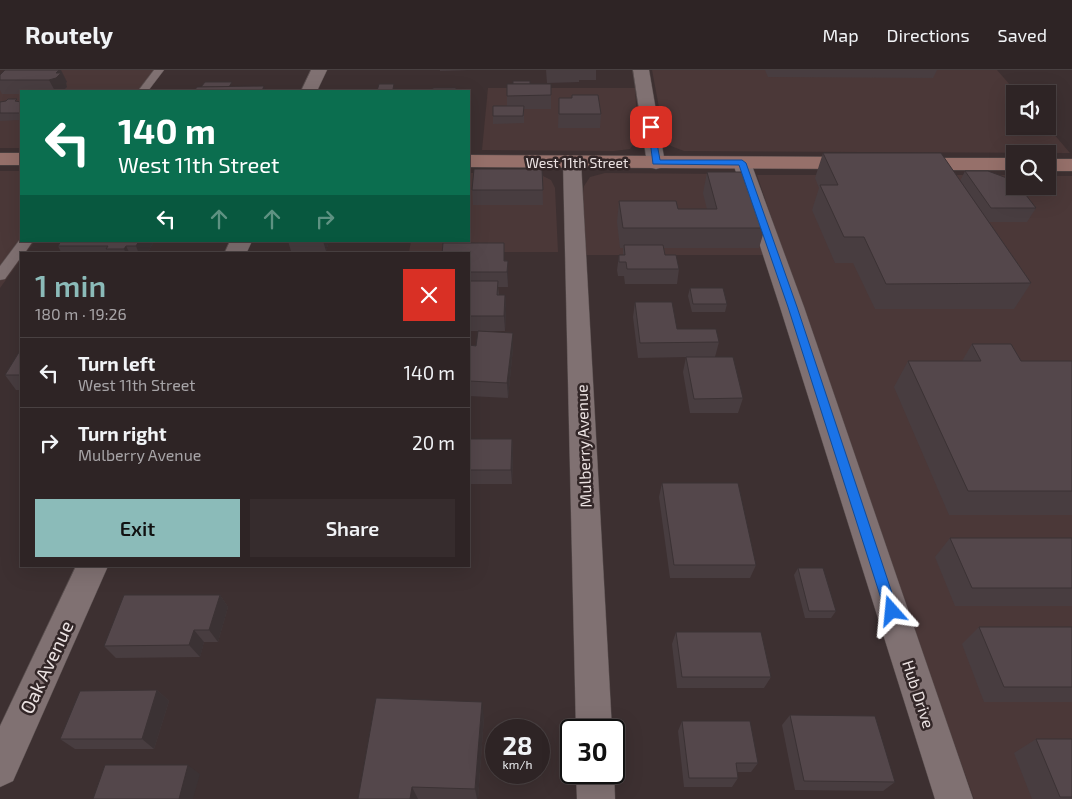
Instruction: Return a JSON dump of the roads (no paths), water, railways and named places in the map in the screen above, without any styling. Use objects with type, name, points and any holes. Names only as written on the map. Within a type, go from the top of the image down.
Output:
[{"type":"main road","points":[[0,159],[20,159]]},
{"type":"main road","name":"West 11th Street","points":[[470,162],[1006,164]]},
{"type":"main road","points":[[1056,165],[1072,165]]},
{"type":"street","points":[[309,90],[319,70]]},
{"type":"street","points":[[641,70],[656,163]]},
{"type":"street","name":"Mulberry Avenue","points":[[572,162],[594,719]]},
{"type":"street","name":"Hub Drive","points":[[742,163],[792,307],[954,799]]},
{"type":"street","name":"Oak Avenue","points":[[0,768],[92,567]]},
{"type":"street","points":[[595,784],[596,799]]},
{"type":"lane","points":[[144,90],[159,70]]},
{"type":"lane","points":[[0,276],[25,242]]}]
